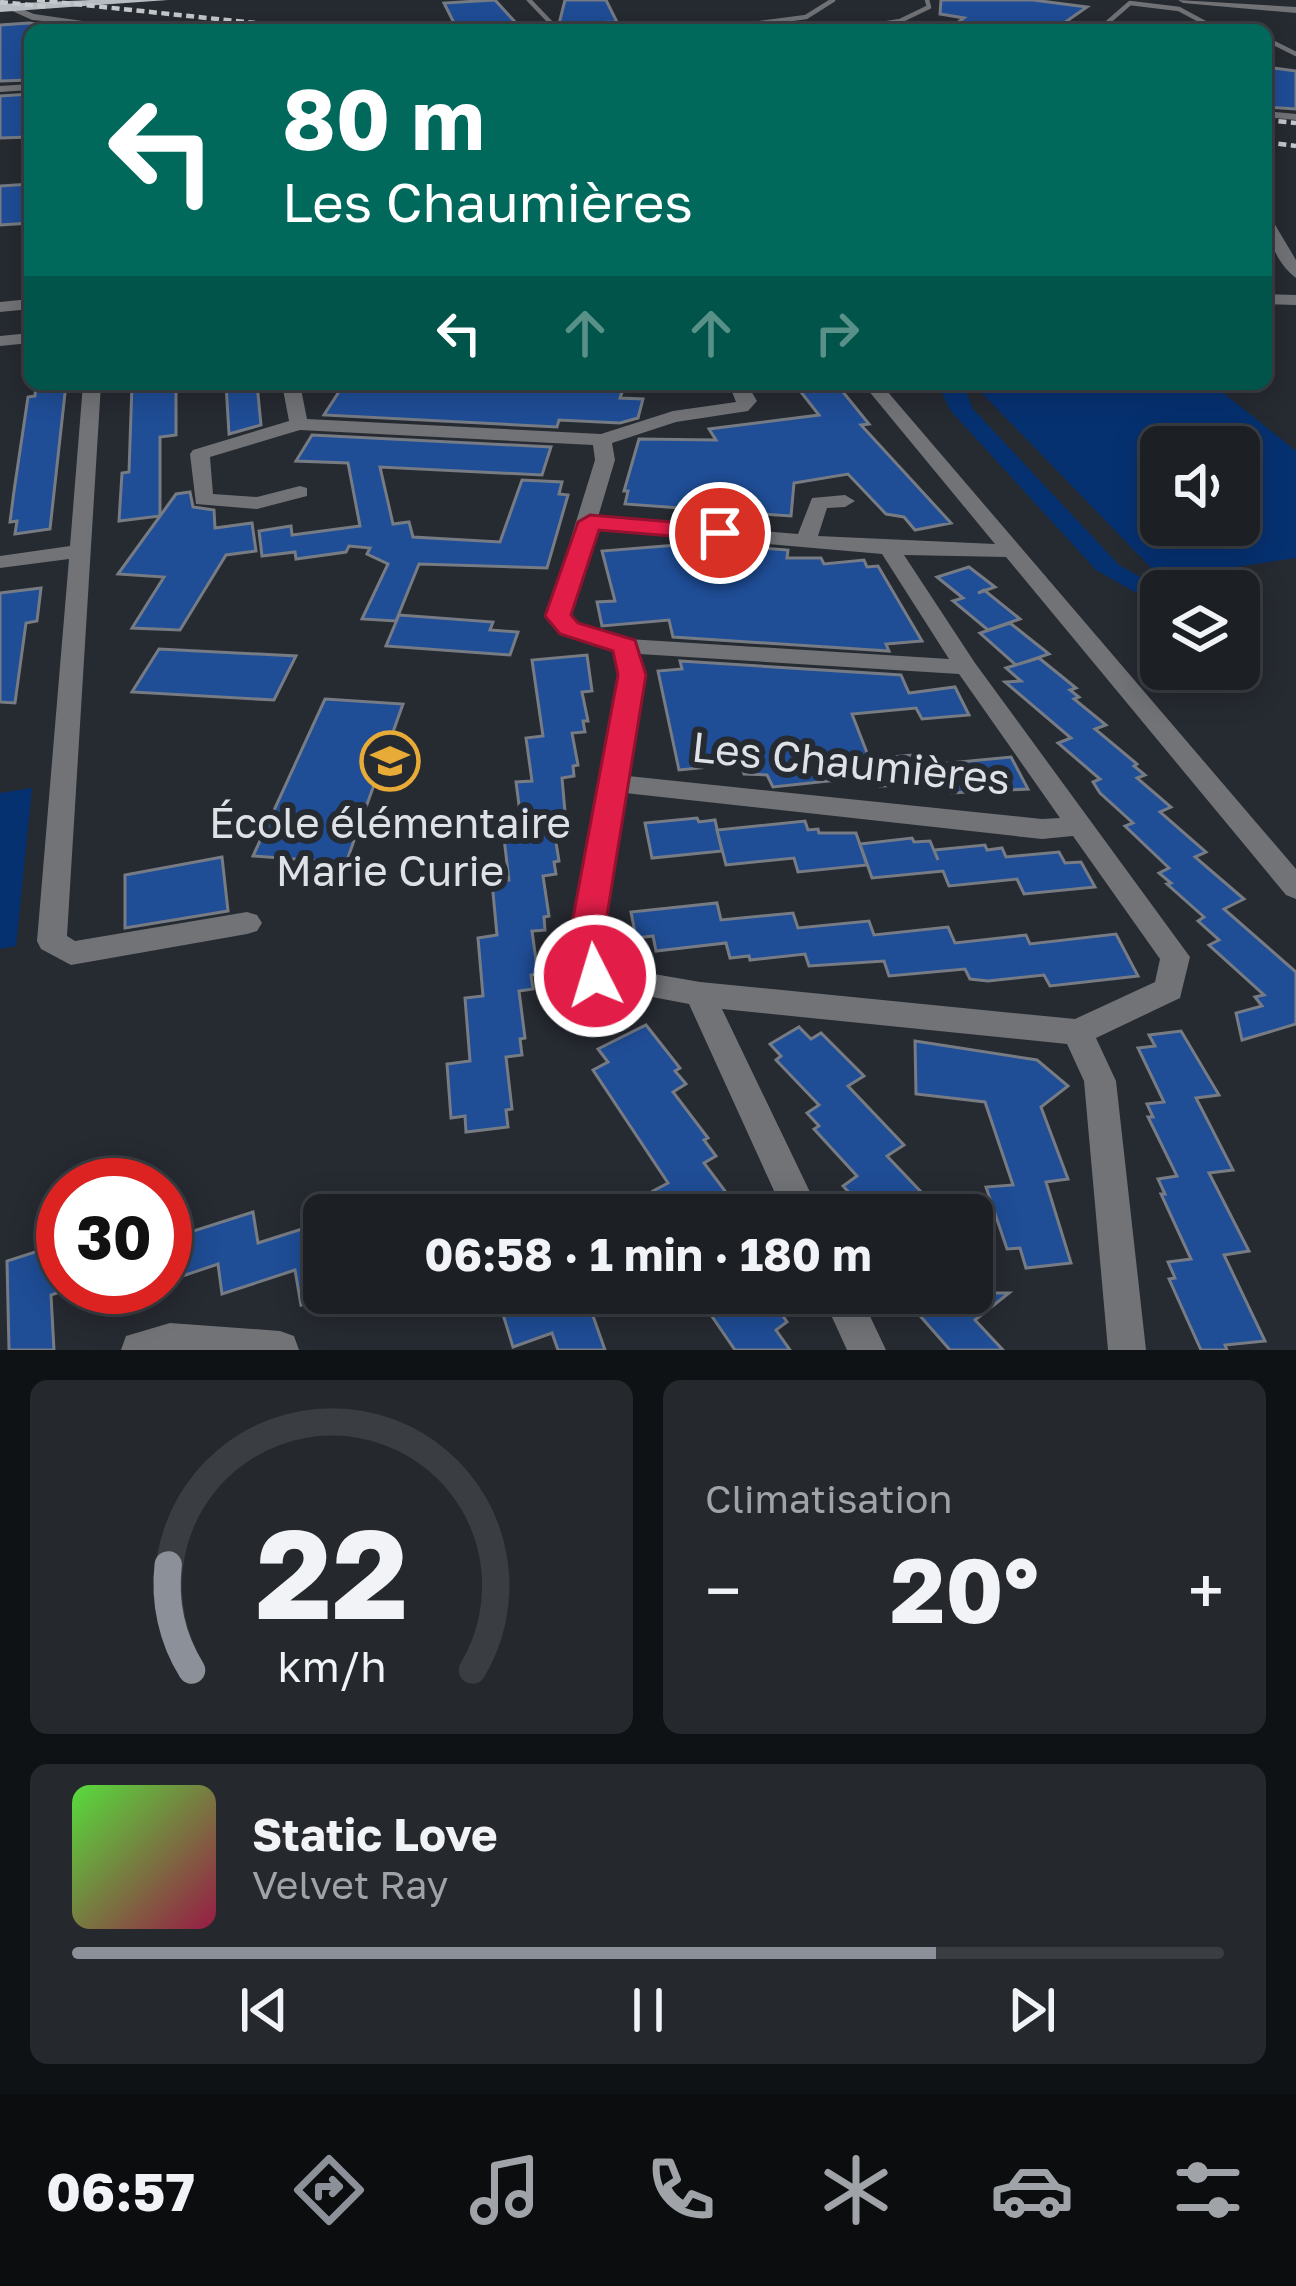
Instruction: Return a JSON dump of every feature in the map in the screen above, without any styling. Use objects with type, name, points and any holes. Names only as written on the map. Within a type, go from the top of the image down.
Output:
[{"type":"main road","points":[[7,8],[162,0]]},
{"type":"street","points":[[1181,4],[1296,10]]},
{"type":"street","points":[[7,8],[32,17],[90,24]]},
{"type":"street","points":[[1272,231],[1296,273]]},
{"type":"street","points":[[92,390],[52,941],[70,953],[248,923]]},
{"type":"street","points":[[292,390],[299,424]]},
{"type":"street","points":[[300,493],[257,503],[203,500],[200,454],[299,424],[602,440],[673,417],[742,407],[748,401],[742,390]]},
{"type":"street","points":[[877,390],[1296,887]]},
{"type":"street","points":[[602,440],[605,460],[590,522],[558,616],[569,629],[626,646],[967,667]]},
{"type":"street","points":[[806,541],[819,502],[844,501]]},
{"type":"street","points":[[590,522],[889,548],[1012,551]]},
{"type":"street","name":"Les Chaumières","points":[[889,548],[967,667],[1175,957],[1169,988],[1077,1032]]},
{"type":"street","points":[[0,562],[80,551]]},
{"type":"street","points":[[626,646],[632,675],[587,934],[595,976],[700,994],[1077,1032],[1100,1081],[1127,1350]]},
{"type":"street","name":"Les Chaumières","points":[[612,783],[1042,829],[1081,826]]},
{"type":"street","points":[[700,994],[793,1194]]},
{"type":"street","points":[[850,1314],[866,1350]]},
{"type":"street","points":[[140,1350],[170,1342],[280,1350]]},
{"type":"lane","points":[[530,0],[550,23]]},
{"type":"lane","points":[[721,24],[801,19],[819,14],[833,0]]},
{"type":"lane","points":[[886,24],[929,7],[927,0]]},
{"type":"lane","points":[[1106,24],[1130,3],[1181,4],[1210,24]]},
{"type":"shaded area","points":[[941,390],[965,390],[973,409],[1119,565],[1140,577],[1140,595],[1096,570],[950,410]]},
{"type":"shaded area","points":[[979,390],[1220,390],[1296,451],[1296,558],[1215,570],[1153,570]]},
{"type":"shaded area","points":[[32,788],[16,946],[0,949],[0,793]]},
{"type":"building","points":[[495,0],[516,23],[454,24],[444,3]]},
{"type":"building","points":[[565,0],[606,0],[617,22],[559,24]]},
{"type":"building","points":[[941,0],[1033,0],[1087,7],[1063,24],[965,24],[957,23],[964,18],[940,14]]},
{"type":"building","points":[[29,23],[36,24],[24,24],[24,80],[0,81],[0,25]]},
{"type":"building","points":[[1272,68],[1296,71],[1296,109],[1272,107]]},
{"type":"building","points":[[24,94],[24,137],[0,138],[0,96]]},
{"type":"building","points":[[24,184],[24,223],[0,225],[0,186]]},
{"type":"building","points":[[36,390],[65,390],[50,529],[15,534],[17,521],[10,522],[14,491],[28,397],[35,396]]},
{"type":"building","points":[[132,390],[176,390],[176,435],[160,437],[160,516],[119,521],[122,473],[129,472]]},
{"type":"building","points":[[226,390],[258,390],[261,425],[229,434]]},
{"type":"building","points":[[340,390],[623,390],[620,398],[643,399],[638,418],[620,423],[559,420],[557,427],[324,415]]},
{"type":"building","points":[[801,392],[843,392],[869,424],[861,425],[951,523],[915,530],[904,517],[886,514],[848,474],[794,483],[791,516],[625,504],[628,491],[624,491],[639,439],[716,440],[709,429],[819,415]]},
{"type":"building","points":[[312,435],[551,447],[542,475],[380,467],[393,524],[409,522],[413,537],[500,542],[522,480],[562,482],[559,494],[568,495],[547,568],[419,564],[396,621],[362,619],[388,564],[367,554],[370,548],[349,546],[346,552],[296,559],[295,552],[262,556],[259,531],[291,526],[292,535],[360,526],[348,463],[296,461]]},
{"type":"building","points":[[190,492],[193,507],[214,510],[215,528],[252,523],[256,551],[226,555],[180,630],[132,628],[164,577],[118,574],[176,494]]},
{"type":"building","points":[[702,543],[788,550],[787,558],[821,558],[824,564],[864,560],[867,567],[878,566],[922,641],[886,644],[889,651],[673,637],[669,620],[602,626],[597,602],[615,601],[602,551]]},
{"type":"building","points":[[969,567],[995,587],[985,591],[1020,619],[988,630],[953,601],[963,598],[937,577]]},
{"type":"building","points":[[41,588],[37,621],[26,623],[15,703],[0,702],[0,593]]},
{"type":"building","points":[[399,615],[493,622],[490,630],[518,632],[510,655],[386,646]]},
{"type":"building","points":[[1010,623],[1049,654],[1016,665],[980,633]]},
{"type":"building","points":[[159,649],[296,656],[274,700],[132,692]]},
{"type":"building","points":[[587,655],[592,691],[582,692],[588,721],[583,721],[585,732],[572,733],[578,765],[573,766],[574,776],[562,778],[566,823],[553,824],[559,861],[554,862],[556,874],[543,876],[549,916],[544,917],[545,930],[532,931],[538,974],[531,975],[533,989],[519,991],[525,1038],[520,1039],[522,1055],[506,1057],[512,1109],[506,1110],[508,1127],[466,1132],[465,1116],[451,1118],[447,1064],[470,1061],[465,998],[483,996],[478,938],[497,935],[492,882],[509,880],[503,830],[522,828],[516,782],[532,781],[526,738],[543,736],[532,660]]},
{"type":"building","points":[[1039,658],[1076,688],[1070,690],[1079,697],[1074,699],[1106,725],[1095,729],[1137,764],[1134,766],[1145,775],[1137,778],[1171,807],[1160,812],[1206,852],[1195,857],[1244,899],[1224,909],[1296,972],[1296,1024],[1242,1040],[1236,1013],[1262,1006],[1255,997],[1264,995],[1209,945],[1219,940],[1198,921],[1204,917],[1159,873],[1169,868],[1125,826],[1133,823],[1100,793],[1093,782],[1100,779],[1058,743],[1071,738],[1005,682],[1021,681],[1006,668]]},
{"type":"building","points":[[680,661],[901,675],[909,693],[955,687],[969,715],[922,719],[916,708],[852,714],[876,776],[773,787],[767,775],[744,774],[741,764],[679,770],[658,671],[682,669]]},
{"type":"building","points":[[325,699],[403,704],[346,863],[253,856]]},
{"type":"building","points":[[933,753],[947,784],[880,786],[870,759]]},
{"type":"building","points":[[1011,757],[1028,789],[951,793],[938,764]]},
{"type":"building","points":[[697,818],[699,822],[715,820],[722,851],[652,858],[645,823]]},
{"type":"building","points":[[805,821],[808,830],[819,833],[856,833],[867,865],[798,872],[794,858],[726,865],[717,830]]},
{"type":"building","points":[[912,838],[914,842],[930,841],[938,860],[934,850],[985,845],[987,850],[1002,848],[1006,857],[1059,852],[1065,863],[1081,862],[1095,887],[1024,894],[1017,879],[949,886],[943,871],[872,878],[860,844]]},
{"type":"building","points":[[222,857],[228,911],[125,928],[125,875]]},
{"type":"building","points":[[717,903],[721,920],[793,913],[798,928],[869,921],[874,935],[948,927],[955,943],[1026,935],[1030,944],[1116,934],[1138,976],[1050,986],[1044,975],[988,981],[970,979],[965,969],[889,976],[884,961],[809,966],[805,954],[750,960],[749,956],[730,958],[726,943],[656,951],[653,936],[636,938],[631,912]]},
{"type":"building","points":[[646,1025],[680,1068],[675,1071],[686,1084],[673,1092],[708,1138],[704,1140],[716,1156],[704,1163],[727,1194],[655,1194],[653,1191],[668,1183],[593,1070],[608,1062],[598,1049]]},
{"type":"building","points":[[799,1027],[811,1039],[821,1033],[864,1076],[848,1086],[904,1145],[887,1156],[923,1194],[850,1194],[843,1186],[857,1176],[814,1129],[819,1126],[807,1113],[819,1105],[776,1060],[781,1056],[770,1044]]},
{"type":"building","points":[[1181,1031],[1219,1095],[1196,1098],[1233,1170],[1209,1173],[1249,1251],[1224,1255],[1265,1341],[1225,1345],[1227,1350],[1201,1350],[1169,1279],[1175,1278],[1168,1262],[1191,1259],[1161,1194],[1165,1194],[1158,1179],[1177,1176],[1148,1117],[1153,1117],[1147,1104],[1164,1102],[1138,1048],[1155,1046],[1149,1035]]},
{"type":"building","points":[[915,1041],[1037,1060],[1068,1086],[1041,1107],[1068,1179],[1046,1182],[1071,1263],[1026,1268],[1020,1248],[1007,1249],[993,1194],[986,1187],[1013,1185],[985,1102],[916,1094]]},
{"type":"building","points":[[253,1212],[258,1243],[303,1229],[303,1304],[295,1270],[222,1294],[218,1264],[192,1273],[192,1231]]},
{"type":"building","points":[[36,1252],[36,1314],[52,1314],[54,1350],[9,1350],[7,1261]]},
{"type":"building","points":[[993,1293],[1009,1293],[993,1306]]},
{"type":"building","points":[[503,1314],[592,1314],[605,1350],[558,1350],[552,1333],[513,1347]]},
{"type":"building","points":[[710,1314],[781,1314],[787,1322],[776,1330],[790,1350],[735,1350]]},
{"type":"building","points":[[918,1314],[983,1314],[975,1320],[1003,1350],[950,1350]]},
{"type":"railway","points":[[37,0],[264,24]]},
{"type":"railway","points":[[0,2],[50,7]]},
{"type":"railway","points":[[1272,121],[1296,123]]},
{"type":"railway","points":[[1272,143],[1296,146]]},
{"type":"place","name":"École élémentaire Marie Curie","points":[[390,761]]},
{"type":"route","points":[[595,976],[587,934],[632,675],[626,646],[569,629],[558,616],[590,522],[720,533]]}]
